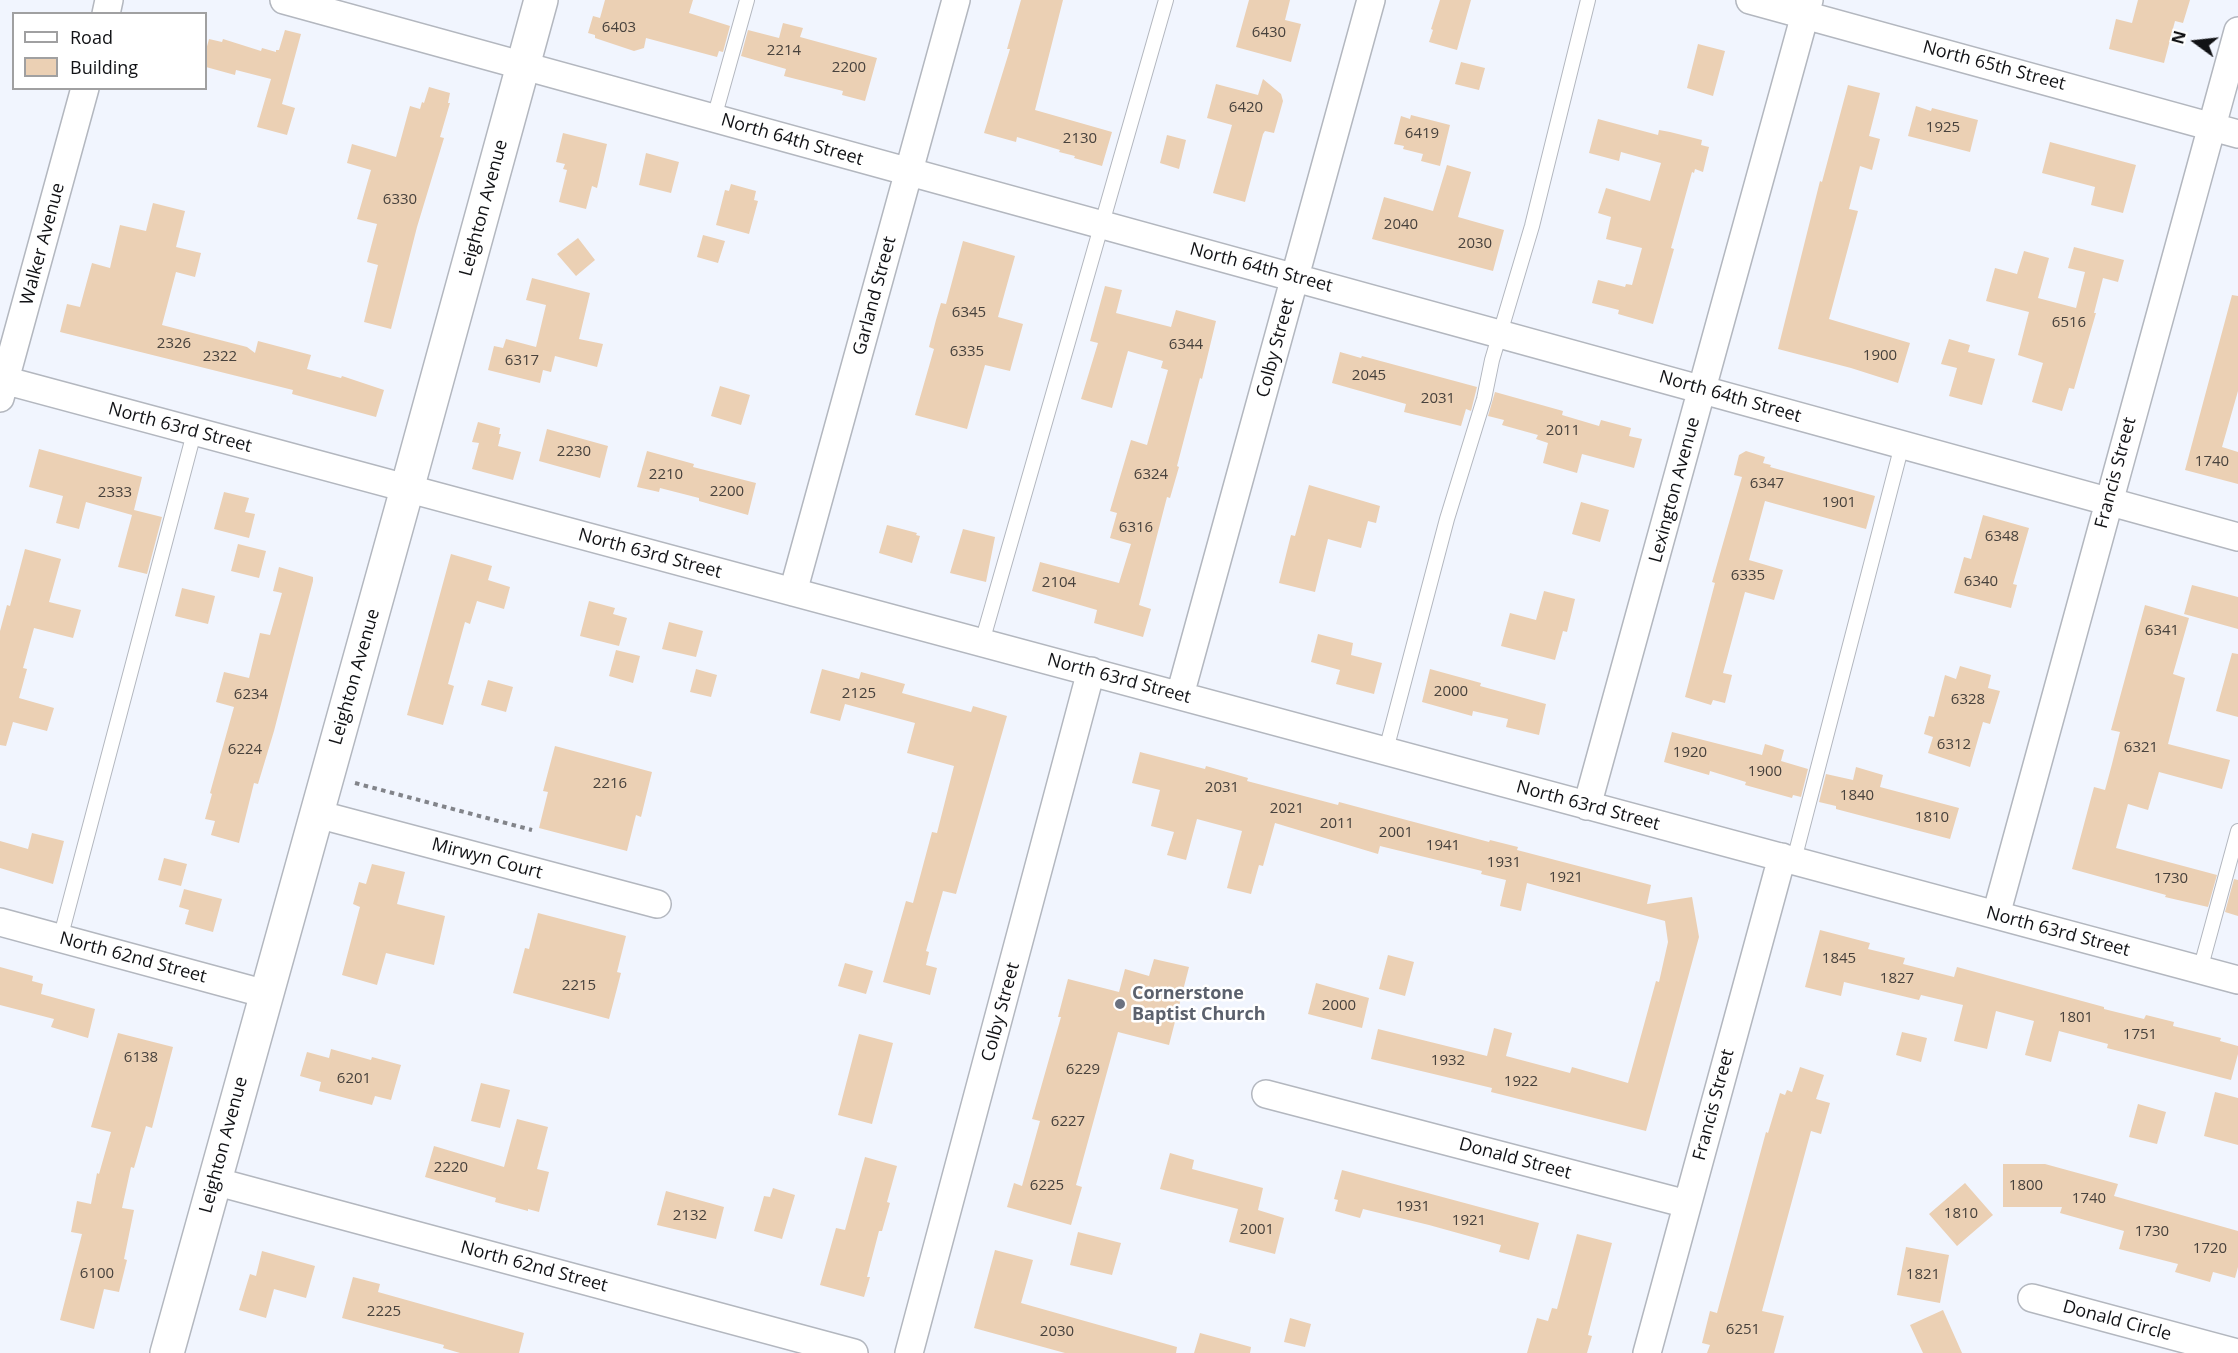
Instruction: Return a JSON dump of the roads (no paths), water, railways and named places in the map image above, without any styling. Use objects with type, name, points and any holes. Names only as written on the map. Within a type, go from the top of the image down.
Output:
[{"type":"street","name":"North 64th Street","points":[[284,0],[2238,537]]},
{"type":"street","name":"Leighton Avenue","points":[[167,1353],[541,0]]},
{"type":"street","name":"Garland Street","points":[[793,592],[956,0]]},
{"type":"street","name":"Colby Street","points":[[1180,695],[1371,0]]},
{"type":"street","name":"North 65th Street","points":[[1750,0],[1807,7],[2238,134]]},
{"type":"street","name":"Lexington Avenue","points":[[1587,806],[1807,7]]},
{"type":"street","name":"Francis Street","points":[[1996,915],[2238,31]]},
{"type":"street","name":"Walker Avenue","points":[[2,386],[84,90]]},
{"type":"street","name":"North 63rd Street","points":[[2,386],[407,489],[2238,980]]},
{"type":"street","name":"Colby Street","points":[[909,1353],[1091,671]]},
{"type":"street","name":"Mirwyn Court","points":[[317,814],[657,904]]},
{"type":"street","name":"Francis Street","points":[[1647,1353],[1687,1204],[1788,859]]},
{"type":"street","name":"North 62nd Street","points":[[0,922],[266,994]]},
{"type":"street","name":"Donald Street","points":[[1266,1094],[1687,1204]]},
{"type":"street","name":"North 62nd Street","points":[[214,1181],[854,1353]]},
{"type":"street","name":"Donald Circle","points":[[2032,1298],[2237,1353]]},
{"type":"lane","points":[[714,118],[747,0]]},
{"type":"lane","points":[[982,642],[1166,0]]},
{"type":"lane","points":[[1386,750],[1447,519],[1484,399],[1500,333],[1543,183],[1588,0]]},
{"type":"lane","points":[[60,939],[194,433]]},
{"type":"lane","points":[[1788,859],[1902,445]]},
{"type":"lane","points":[[2200,970],[2238,831]]},
{"type":"place","name":"Cornerstone Baptist Church","points":[[1120,1004]]}]
